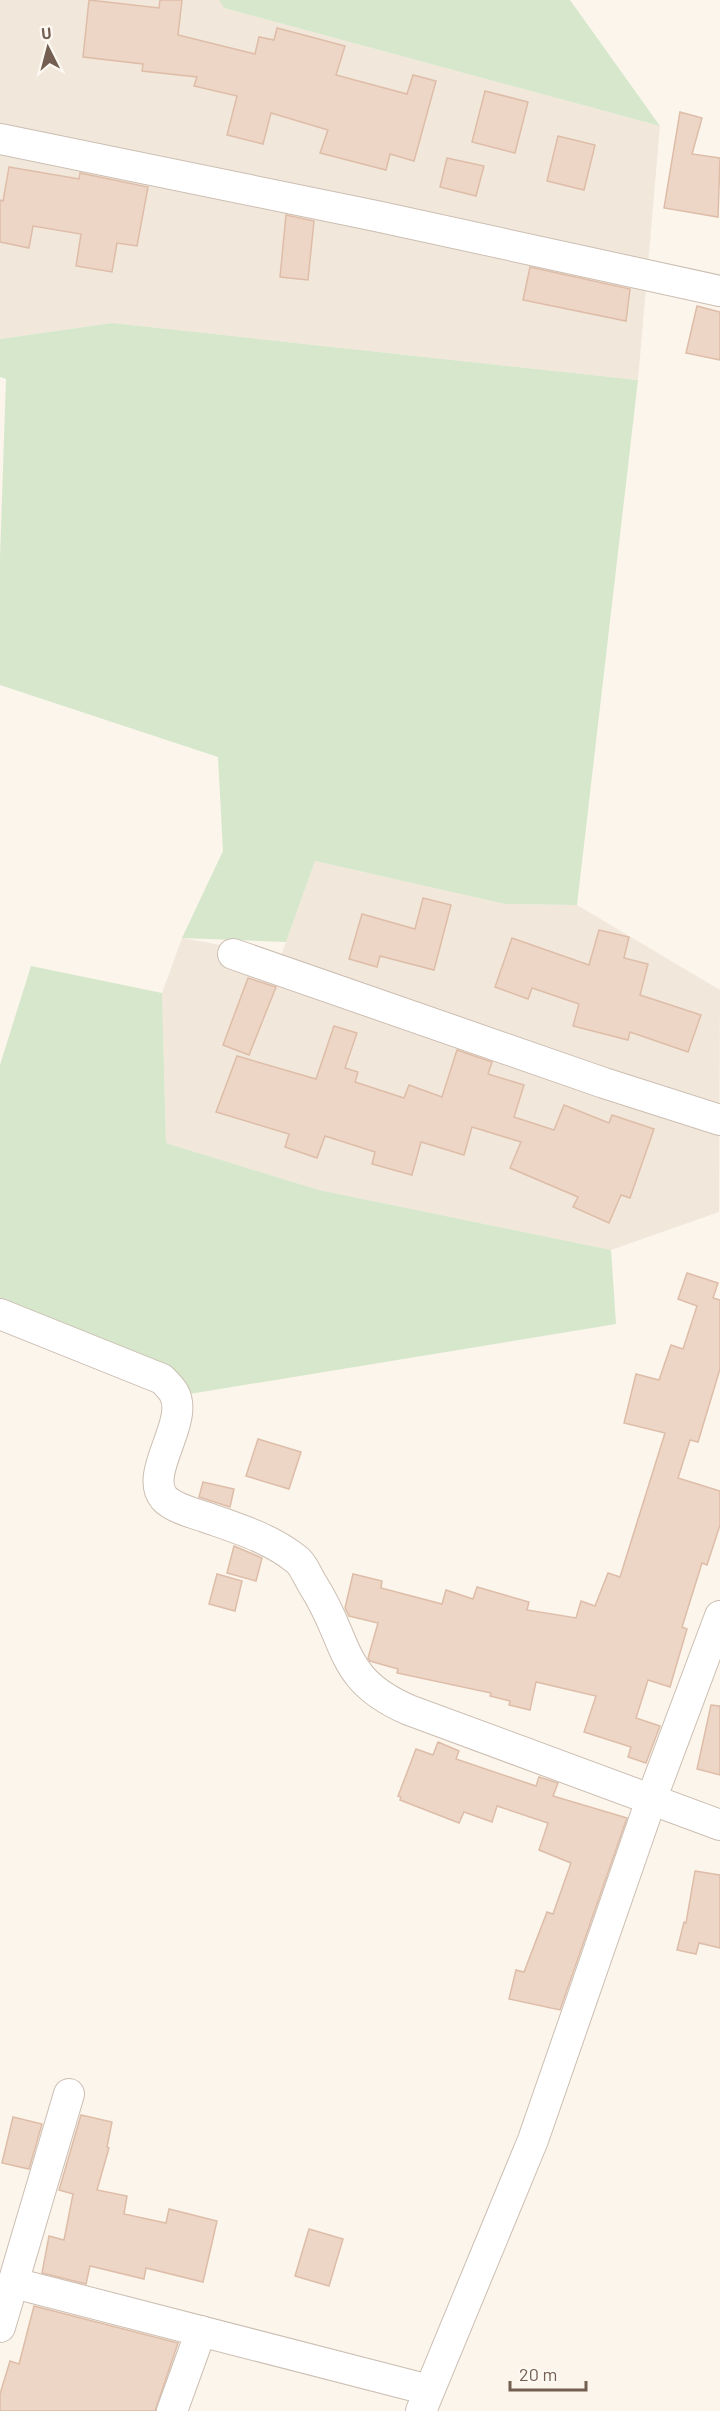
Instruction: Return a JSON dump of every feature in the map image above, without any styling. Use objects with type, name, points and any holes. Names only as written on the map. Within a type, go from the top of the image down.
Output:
[{"type":"street","points":[[0,140],[376,216],[720,291]]},
{"type":"street","points":[[233,954],[604,1083],[720,1120]]},
{"type":"street","points":[[0,1314],[162,1379],[175,1394],[177,1413],[158,1481],[164,1498],[183,1509],[261,1538],[297,1560],[327,1606],[346,1657],[357,1675],[388,1701],[720,1825]]},
{"type":"street","points":[[14,2283],[201,2331],[425,2400],[533,2140],[651,1800],[720,1616]]},
{"type":"street","points":[[0,2327],[69,2094]]},
{"type":"street","points":[[172,2411],[201,2331]]},
{"type":"shaded area","points":[[0,0],[219,0],[224,8],[660,126],[638,380],[112,323],[0,339]]},
{"type":"shaded area","points":[[315,861],[505,904],[577,905],[720,990],[719,1212],[611,1250],[319,1190],[166,1143],[162,993],[182,938],[281,956]]},
{"type":"green space","points":[[219,0],[570,0],[660,126],[224,8]]},
{"type":"green space","points":[[112,323],[638,380],[577,905],[505,904],[315,861],[286,942],[182,938],[223,851],[218,757],[0,685],[0,558],[6,379],[0,377],[0,339]]},
{"type":"green space","points":[[31,966],[162,993],[166,1143],[319,1190],[611,1250],[616,1324],[171,1397],[0,1313],[0,1065]]},
{"type":"building","points":[[89,0],[159,8],[160,0],[182,0],[178,35],[255,54],[259,37],[274,40],[277,28],[345,46],[336,75],[407,94],[413,75],[436,81],[414,161],[390,154],[386,170],[320,153],[328,130],[271,113],[263,144],[227,135],[237,96],[194,86],[197,77],[142,71],[143,64],[83,57]]},
{"type":"building","points":[[485,91],[528,102],[515,153],[472,142]]},
{"type":"building","points":[[680,112],[702,118],[692,154],[720,158],[718,217],[664,208]]},
{"type":"building","points":[[558,136],[595,145],[584,190],[547,181]]},
{"type":"building","points":[[447,158],[484,166],[476,196],[440,187]]},
{"type":"building","points":[[9,167],[79,179],[80,173],[148,187],[137,246],[117,243],[112,272],[76,266],[81,234],[33,226],[29,248],[0,242],[0,200],[3,201]]},
{"type":"building","points":[[286,215],[314,221],[308,280],[280,277]]},
{"type":"building","points":[[530,267],[630,289],[626,321],[523,300]]},
{"type":"building","points":[[697,306],[720,312],[720,360],[686,353]]},
{"type":"building","points":[[423,898],[451,905],[434,970],[380,956],[377,967],[349,959],[362,914],[415,929]]},
{"type":"building","points":[[599,930],[629,937],[624,958],[648,964],[640,995],[701,1015],[688,1052],[630,1032],[628,1040],[573,1026],[579,1004],[532,988],[528,999],[495,987],[512,938],[589,965]]},
{"type":"building","points":[[248,978],[276,987],[249,1055],[223,1045]]},
{"type":"building","points":[[334,1026],[357,1033],[345,1068],[358,1072],[355,1082],[404,1098],[409,1085],[442,1097],[457,1050],[492,1062],[488,1074],[524,1085],[514,1117],[554,1130],[564,1105],[609,1123],[612,1115],[654,1129],[630,1198],[621,1195],[609,1223],[573,1207],[578,1197],[510,1168],[521,1142],[472,1127],[464,1155],[421,1142],[412,1175],[372,1164],[375,1152],[325,1136],[317,1158],[285,1147],[289,1134],[216,1112],[237,1056],[316,1079]]},
{"type":"building","points":[[687,1273],[718,1283],[713,1298],[720,1300],[720,1369],[698,1442],[690,1440],[678,1478],[720,1491],[720,1525],[707,1565],[702,1563],[682,1627],[687,1629],[670,1687],[648,1680],[636,1718],[660,1726],[646,1763],[628,1757],[631,1747],[584,1732],[596,1696],[536,1682],[530,1710],[509,1705],[510,1701],[490,1696],[491,1693],[397,1673],[398,1669],[370,1661],[368,1658],[378,1623],[349,1616],[345,1608],[353,1574],[382,1581],[381,1588],[442,1604],[446,1590],[473,1599],[477,1587],[529,1602],[527,1610],[576,1618],[581,1601],[595,1606],[608,1573],[620,1577],[665,1433],[624,1423],[636,1374],[659,1380],[671,1345],[683,1349],[697,1306],[678,1299]]},
{"type":"building","points":[[258,1439],[301,1452],[289,1489],[246,1476]]},
{"type":"building","points":[[203,1482],[234,1489],[230,1507],[199,1497]]},
{"type":"building","points":[[234,1546],[262,1558],[256,1581],[227,1573]]},
{"type":"building","points":[[217,1574],[242,1581],[235,1611],[209,1604]]},
{"type":"building","points":[[711,1705],[720,1706],[720,1775],[697,1769]]},
{"type":"building","points":[[438,1742],[459,1751],[456,1759],[536,1786],[539,1777],[558,1783],[553,1796],[627,1818],[560,2010],[509,1999],[516,1970],[524,1972],[547,1912],[553,1914],[571,1863],[539,1850],[548,1823],[497,1806],[492,1822],[464,1812],[459,1823],[400,1800],[401,1797],[398,1796],[416,1749],[433,1755]]},
{"type":"building","points":[[695,1871],[720,1875],[720,1948],[699,1943],[696,1954],[677,1950],[684,1922],[686,1923]]},
{"type":"building","points":[[81,2115],[112,2122],[107,2147],[109,2148],[97,2190],[127,2196],[124,2214],[166,2223],[169,2209],[217,2221],[203,2282],[146,2268],[144,2279],[90,2266],[86,2284],[42,2273],[49,2236],[64,2240],[73,2194],[59,2190]]},
{"type":"building","points":[[13,2117],[42,2124],[29,2169],[2,2163]]},
{"type":"building","points":[[309,2229],[343,2239],[329,2286],[295,2276]]},
{"type":"building","points":[[34,2306],[178,2343],[155,2411],[0,2411],[0,2394],[10,2361],[19,2364]]}]
